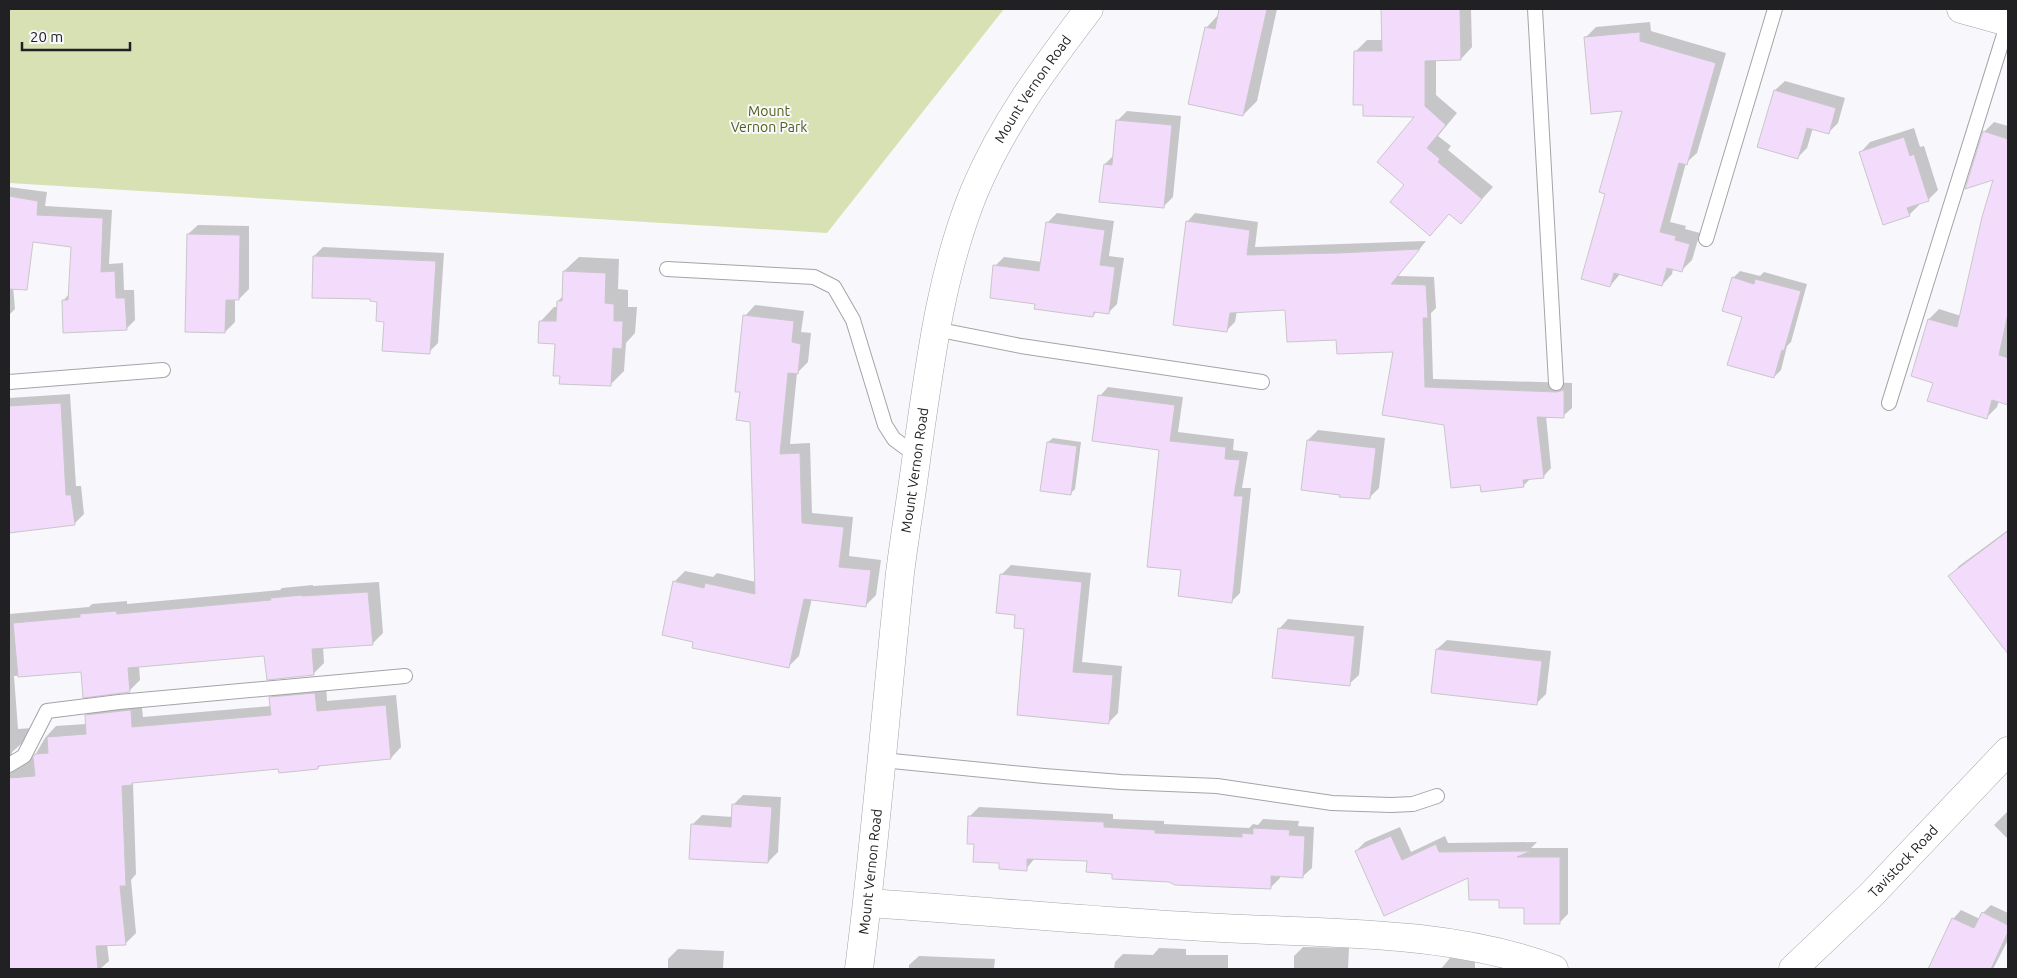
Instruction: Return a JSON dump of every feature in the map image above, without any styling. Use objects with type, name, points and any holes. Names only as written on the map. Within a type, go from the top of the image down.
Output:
[{"type":"street","name":"Mount Vernon Road","points":[[859,969],[868,902],[900,571],[935,329],[946,274],[971,202],[1003,131],[1038,76],[1089,9]]},
{"type":"street","points":[[1961,9],[2008,22]]},
{"type":"street","name":"Tavistock Road","points":[[1793,969],[1871,896],[2008,751]]},
{"type":"street","points":[[868,902],[1220,928],[1373,935],[1464,945],[1524,958],[1554,969]]},
{"type":"lane","points":[[1535,9],[1556,383]]},
{"type":"lane","points":[[1706,239],[1775,9]]},
{"type":"lane","points":[[1889,403],[2008,22]]},
{"type":"lane","points":[[667,269],[814,277],[834,287],[854,320],[885,425],[894,439],[917,456]]},
{"type":"lane","points":[[935,329],[1021,346],[1262,382]]},
{"type":"lane","points":[[9,382],[163,370]]},
{"type":"lane","points":[[9,765],[24,756],[47,711],[120,702],[405,676]]},
{"type":"lane","points":[[882,760],[936,767],[1120,782],[1217,786],[1332,803],[1413,804],[1437,796]]},
{"type":"green space","name":"Mount Vernon Park","points":[[9,9],[1004,9],[827,233],[9,183]]},
{"type":"building","points":[[1219,9],[1267,9],[1243,116],[1188,104],[1205,27],[1215,29]]},
{"type":"building","points":[[1381,9],[1460,9],[1461,60],[1425,61],[1425,106],[1446,125],[1427,148],[1440,159],[1438,162],[1482,199],[1461,224],[1449,214],[1430,236],[1390,202],[1404,185],[1377,162],[1414,117],[1363,116],[1363,105],[1353,105],[1354,51],[1382,51]]},
{"type":"building","points":[[1640,32],[1640,41],[1716,63],[1687,165],[1679,163],[1660,232],[1676,236],[1675,240],[1690,244],[1682,272],[1667,268],[1662,286],[1614,273],[1610,287],[1581,279],[1605,194],[1599,192],[1622,111],[1591,114],[1584,37]]},
{"type":"building","points":[[1774,90],[1836,108],[1829,134],[1807,128],[1798,159],[1757,147]]},
{"type":"building","points":[[1116,120],[1172,125],[1164,208],[1099,202],[1104,164],[1112,165]]},
{"type":"building","points":[[1983,131],[2008,139],[2008,314],[1999,355],[2008,358],[2008,405],[1992,400],[1987,419],[1927,401],[1933,383],[1911,376],[1928,319],[1957,327],[1982,217],[1993,180],[1965,189]]},
{"type":"building","points":[[1904,137],[1910,156],[1914,154],[1929,201],[1907,208],[1910,216],[1883,225],[1859,152]]},
{"type":"building","points":[[9,196],[38,201],[37,215],[103,218],[101,272],[115,271],[116,298],[125,298],[127,330],[63,333],[62,300],[68,300],[71,247],[33,242],[27,290],[9,289]]},
{"type":"building","points":[[1186,221],[1250,230],[1247,255],[1420,249],[1391,284],[1426,285],[1428,318],[1423,318],[1425,387],[1556,392],[1564,390],[1564,418],[1537,417],[1544,478],[1523,480],[1524,487],[1481,492],[1480,485],[1451,488],[1444,425],[1382,415],[1393,352],[1337,354],[1336,340],[1287,342],[1285,310],[1230,313],[1227,332],[1173,325]]},
{"type":"building","points":[[1046,222],[1105,230],[1100,265],[1115,267],[1109,314],[1094,312],[1093,317],[1034,309],[1035,304],[990,298],[993,265],[1039,271]]},
{"type":"building","points":[[187,234],[240,235],[239,300],[226,300],[225,333],[185,332]]},
{"type":"building","points":[[313,256],[436,261],[430,354],[382,351],[384,322],[376,321],[377,302],[370,301],[370,299],[312,298]]},
{"type":"building","points":[[563,271],[606,273],[605,303],[614,304],[614,321],[623,321],[622,349],[613,348],[611,386],[559,384],[560,376],[553,376],[555,344],[538,343],[539,321],[556,321],[557,301],[562,301]]},
{"type":"building","points":[[1732,277],[1754,284],[1755,279],[1801,291],[1784,351],[1782,350],[1774,378],[1727,365],[1742,317],[1722,311]]},
{"type":"building","points":[[743,315],[794,321],[792,342],[801,344],[798,374],[788,373],[780,454],[800,453],[802,523],[844,527],[839,567],[871,570],[866,607],[804,599],[789,668],[692,648],[693,642],[662,635],[673,581],[704,588],[705,583],[755,594],[750,422],[736,420],[740,392],[735,392]]},
{"type":"building","points":[[1098,395],[1175,405],[1170,441],[1226,447],[1225,459],[1240,460],[1234,496],[1243,496],[1232,603],[1178,596],[1181,570],[1147,567],[1159,450],[1092,441]]},
{"type":"building","points":[[61,403],[66,495],[71,495],[75,525],[9,533],[9,406]]},
{"type":"building","points":[[1307,440],[1376,448],[1370,499],[1339,497],[1340,495],[1301,490]]},
{"type":"building","points":[[1047,442],[1077,446],[1071,495],[1040,491]]},
{"type":"building","points":[[2008,531],[2008,654],[1948,576]]},
{"type":"building","points":[[1000,574],[1082,582],[1073,672],[1113,675],[1109,724],[1017,715],[1024,629],[1014,628],[1015,615],[996,613]]},
{"type":"building","points":[[368,592],[373,645],[312,649],[314,675],[267,680],[264,656],[128,668],[130,692],[83,698],[81,672],[18,677],[13,623],[80,617],[80,614],[116,611],[117,614],[271,600],[270,598],[302,595]]},
{"type":"building","points":[[1278,628],[1355,636],[1350,686],[1272,678]]},
{"type":"building","points":[[1436,649],[1542,661],[1537,705],[1431,693]]},
{"type":"building","points":[[315,693],[317,711],[386,705],[391,759],[318,766],[318,769],[279,773],[278,769],[132,783],[132,785],[122,786],[126,886],[120,886],[126,945],[96,946],[98,969],[9,969],[9,778],[35,776],[33,757],[35,754],[48,753],[47,737],[86,734],[85,715],[131,710],[132,727],[271,715],[269,697]]},
{"type":"building","points":[[732,804],[772,807],[768,863],[689,859],[691,824],[731,827]]},
{"type":"building","points":[[968,816],[1104,822],[1104,827],[1155,830],[1155,833],[1242,837],[1242,833],[1253,834],[1253,828],[1290,830],[1289,835],[1305,836],[1303,878],[1271,876],[1271,889],[1175,885],[1169,882],[1112,879],[1112,874],[1086,872],[1087,861],[1027,859],[1027,871],[999,869],[999,863],[973,862],[974,844],[967,844]]},
{"type":"building","points":[[1391,836],[1402,860],[1436,844],[1439,852],[1531,851],[1517,857],[1560,857],[1560,924],[1524,924],[1524,908],[1499,908],[1499,900],[1469,900],[1468,878],[1384,916],[1355,851]]},
{"type":"building","points":[[1982,912],[2008,925],[2008,932],[1991,969],[1928,969],[1952,918],[1974,928]]}]
